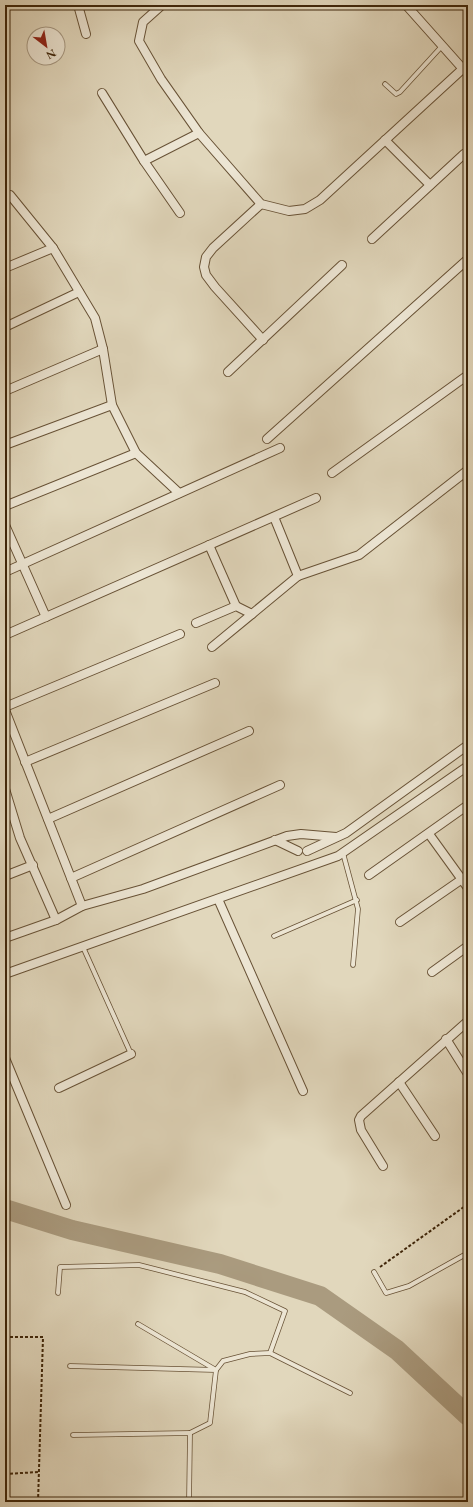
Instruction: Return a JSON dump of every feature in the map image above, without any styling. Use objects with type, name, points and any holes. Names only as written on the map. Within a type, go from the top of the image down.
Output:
[{"type":"street","points":[[78,5],[86,34]]},
{"type":"street","points":[[161,5],[143,22],[138,41],[161,79],[199,133],[261,204],[289,211],[305,208],[320,200],[466,66],[442,46],[406,5]]},
{"type":"street","points":[[102,93],[144,161],[180,213]]},
{"type":"street","points":[[144,161],[199,133]]},
{"type":"street","points":[[385,140],[430,185]]},
{"type":"street","points":[[372,238],[464,154]]},
{"type":"street","points":[[10,195],[53,248],[95,318],[103,349],[112,404],[136,453],[179,493]]},
{"type":"street","points":[[261,204],[213,248],[206,257],[204,267],[206,275],[215,287],[263,340]]},
{"type":"street","points":[[5,268],[53,248]]},
{"type":"street","points":[[267,439],[468,258]]},
{"type":"street","points":[[228,372],[342,265]]},
{"type":"street","points":[[5,327],[79,292]]},
{"type":"street","points":[[5,391],[103,349]]},
{"type":"street","points":[[332,473],[468,375]]},
{"type":"street","points":[[5,445],[112,404]]},
{"type":"street","points":[[5,572],[280,448]]},
{"type":"street","points":[[5,506],[136,453]]},
{"type":"street","points":[[212,647],[298,576],[359,555],[468,470]]},
{"type":"street","points":[[5,635],[316,498]]},
{"type":"street","points":[[274,517],[298,576]]},
{"type":"street","points":[[5,526],[46,617]]},
{"type":"street","points":[[209,545],[236,606],[252,614]]},
{"type":"street","points":[[196,622],[236,606]]},
{"type":"street","points":[[5,707],[180,634]]},
{"type":"street","points":[[25,762],[214,683]]},
{"type":"street","points":[[5,710],[82,906]]},
{"type":"street","points":[[48,819],[248,731]]},
{"type":"street","points":[[307,851],[346,833],[468,745]]},
{"type":"street","points":[[5,974],[343,853],[468,766]]},
{"type":"street","points":[[71,878],[280,785]]},
{"type":"street","points":[[5,789],[8,812],[56,920]]},
{"type":"street","points":[[369,875],[468,805]]},
{"type":"street","points":[[5,938],[56,920],[82,906],[143,889],[286,836],[301,834],[336,837]]},
{"type":"street","points":[[428,834],[465,877],[468,888]]},
{"type":"street","points":[[275,840],[298,850]]},
{"type":"street","points":[[5,876],[33,866]]},
{"type":"street","points":[[400,922],[465,877]]},
{"type":"street","points":[[218,899],[303,1091]]},
{"type":"street","points":[[432,972],[468,946]]},
{"type":"street","points":[[384,1166],[361,1130],[359,1120],[361,1116],[468,1021]]},
{"type":"street","points":[[446,1039],[468,1074]]},
{"type":"street","points":[[59,1088],[131,1054]]},
{"type":"street","points":[[5,1058],[66,1205]]},
{"type":"street","points":[[399,1082],[434,1136]]},
{"type":"lane","points":[[385,84],[393,93],[396,94],[400,92],[442,46]]},
{"type":"lane","points":[[343,853],[357,900],[358,914],[353,965]]},
{"type":"lane","points":[[274,936],[357,900]]},
{"type":"lane","points":[[83,947],[131,1054]]},
{"type":"lane","points":[[374,1272],[386,1293],[409,1286],[468,1253]]},
{"type":"lane","points":[[58,1293],[60,1267],[140,1265],[245,1292],[285,1311],[270,1353]]},
{"type":"lane","points":[[138,1324],[216,1370]]},
{"type":"lane","points":[[73,1435],[190,1433],[210,1423],[216,1370],[223,1361],[250,1354],[270,1353],[350,1393]]},
{"type":"lane","points":[[70,1366],[216,1370]]},
{"type":"lane","points":[[189,1502],[190,1433]]},
{"type":"path","points":[[374,1272],[468,1204]]},
{"type":"path","points":[[5,1337],[43,1337],[38,1502]]},
{"type":"path","points":[[5,1474],[39,1472]]},
{"type":"waterway","points":[[5,1209],[72,1230],[220,1264],[320,1296],[397,1350],[468,1416]]}]
